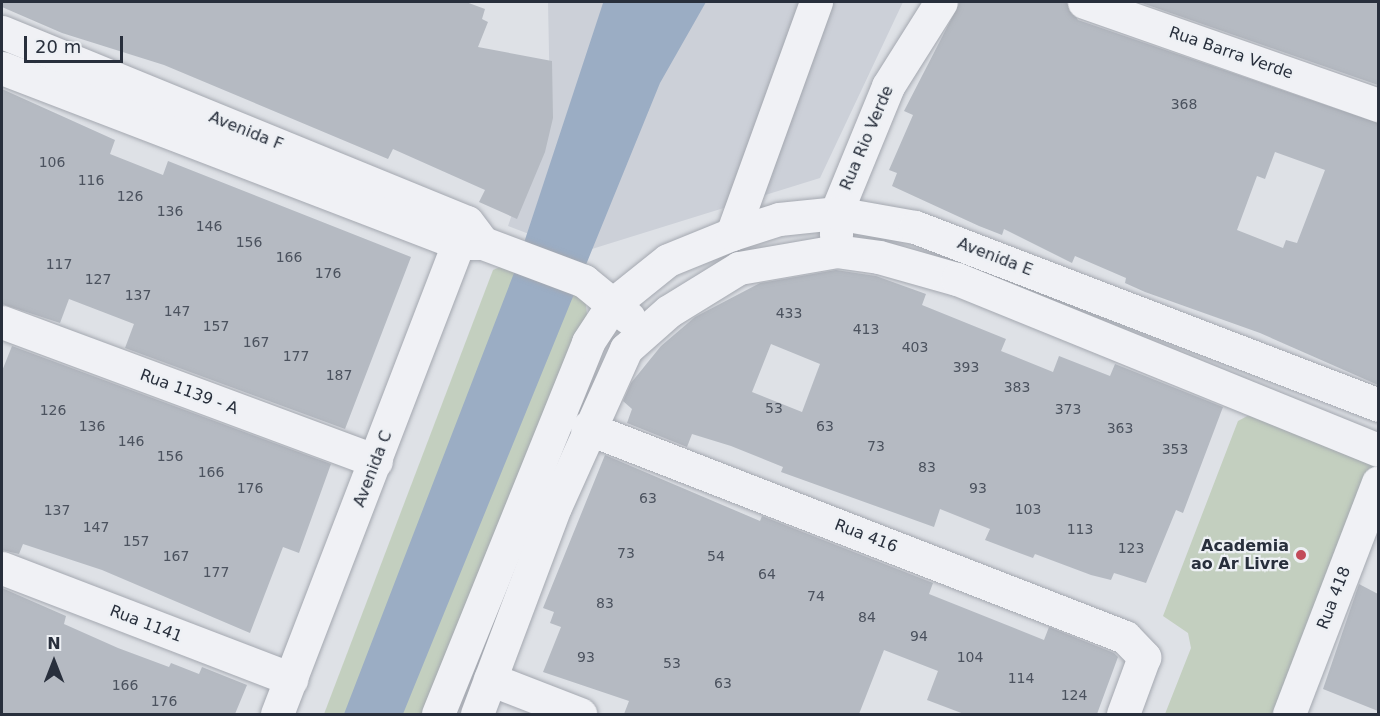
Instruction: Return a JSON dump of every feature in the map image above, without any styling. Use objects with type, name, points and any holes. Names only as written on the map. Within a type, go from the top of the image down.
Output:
[{"type":"street","points":[[732,234],[816,2]]},
{"type":"street","name":"Rua Rio Verde","points":[[836,251],[836,213],[888,86],[941,2]]},
{"type":"street","name":"Rua Barra Verde","points":[[1084,2],[1378,105]]},
{"type":"street","name":"Avenida F","points":[[2,32],[475,238]]},
{"type":"street","name":"Avenida F","points":[[2,68],[475,238]]},
{"type":"street","name":"Avenida E","points":[[613,304],[668,260],[732,234],[779,219],[836,213],[915,227],[1378,405]]},
{"type":"street","points":[[475,238],[584,282],[644,331]]},
{"type":"street","name":"Avenida C","points":[[277,714],[376,461],[475,238]]},
{"type":"street","points":[[477,714],[587,428],[626,349],[644,331],[739,268],[836,251],[957,279],[1378,450]]},
{"type":"street","points":[[438,714],[548,434],[588,342],[613,304]]},
{"type":"street","name":"Rua 1139 - A","points":[[2,322],[376,461]]},
{"type":"street","name":"Rua 416","points":[[587,428],[1125,637],[1141,651],[1141,671],[1123,714]]},
{"type":"street","name":"Rua 418","points":[[1289,714],[1378,482]]},
{"type":"street","name":"Rua 1141","points":[[2,568],[291,679]]},
{"type":"street","points":[[490,679],[580,714]]},
{"type":"shaded area","points":[[548,2],[903,2],[820,178],[579,253],[508,226],[550,104]]},
{"type":"green space","points":[[511,262],[584,289],[588,323],[431,714],[324,714],[493,270]]},
{"type":"green space","points":[[1251,414],[1370,458],[1378,471],[1280,714],[1165,714],[1191,648],[1188,633],[1163,616],[1238,421]]},
{"type":"water","points":[[706,2],[660,83],[403,714],[344,714],[514,273],[603,3]]},
{"type":"building","points":[[2,2],[466,2],[485,9],[482,19],[488,22],[478,47],[552,61],[553,118],[545,152],[517,219],[479,202],[485,190],[393,149],[388,159],[164,65],[62,33],[2,7]]},
{"type":"building","points":[[960,2],[1066,2],[1078,20],[1378,123],[1378,385],[1260,333],[1145,292],[1125,283],[1126,278],[1075,256],[1072,263],[1004,229],[1002,235],[892,186],[897,173],[889,170],[913,115],[904,111]],"holes":[[[1275,152],[1325,170],[1297,243],[1286,240],[1283,248],[1237,230],[1257,176],[1265,179]]]},
{"type":"building","points":[[1139,2],[1378,2],[1378,85]]},
{"type":"building","points":[[2,89],[115,140],[110,154],[163,175],[168,161],[411,257],[345,429],[125,348],[134,324],[69,299],[60,323],[2,304]]},
{"type":"building","points":[[836,270],[876,276],[926,294],[922,305],[1006,339],[1001,351],[1053,372],[1059,356],[1110,376],[1115,364],[1223,407],[1183,513],[1176,510],[1146,583],[1114,573],[1111,580],[1035,554],[1033,558],[985,540],[990,529],[940,509],[934,527],[781,472],[783,467],[731,446],[692,434],[687,447],[627,423],[632,409],[623,401],[631,383],[661,346],[695,317],[760,283]],"holes":[[[771,344],[820,364],[802,412],[752,392]]]},
{"type":"building","points":[[12,346],[331,464],[299,553],[283,547],[250,633],[102,570],[23,544],[19,554],[2,550],[2,371]]},
{"type":"building","points":[[605,455],[760,521],[762,516],[933,583],[929,594],[1044,640],[1049,627],[1114,653],[1118,657],[1097,714],[964,714],[927,700],[938,671],[884,650],[859,714],[624,714],[629,701],[543,672],[561,627],[550,623],[554,612],[543,608]]},
{"type":"building","points":[[1359,584],[1378,594],[1378,711],[1323,689]]},
{"type":"building","points":[[2,588],[66,616],[64,624],[118,648],[169,667],[171,663],[199,674],[202,667],[247,685],[235,714],[2,714]]},
{"type":"place","name":"Academia ao Ar Livre","points":[[1301,555]]}]
